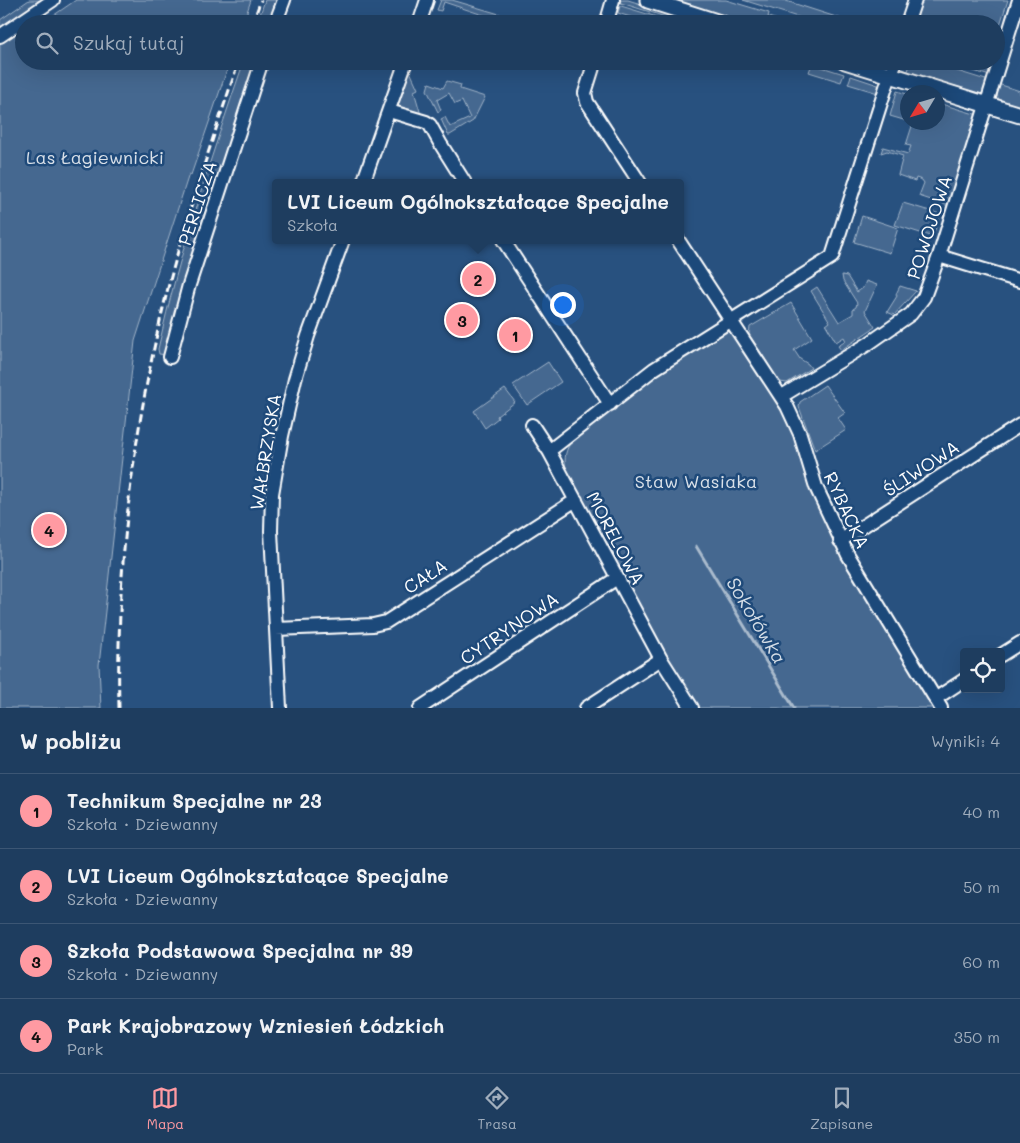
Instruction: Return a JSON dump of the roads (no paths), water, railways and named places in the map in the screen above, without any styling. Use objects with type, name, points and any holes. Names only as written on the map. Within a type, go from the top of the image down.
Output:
[{"type":"street","points":[[31,15],[53,0]]},
{"type":"street","points":[[278,15],[284,0]]},
{"type":"street","points":[[422,15],[427,0]]},
{"type":"street","points":[[609,15],[614,0]]},
{"type":"street","points":[[648,0],[695,15]]},
{"type":"street","points":[[911,15],[915,0]]},
{"type":"street","name":"POWOJOWA","points":[[1005,46],[1019,0]]},
{"type":"street","points":[[0,36],[15,26]]},
{"type":"street","name":"PERLICZA","points":[[170,358],[189,285],[259,70]]},
{"type":"street","points":[[365,179],[403,70]]},
{"type":"street","points":[[592,70],[585,93],[587,102],[637,179]]},
{"type":"street","points":[[549,451],[654,370],[832,258],[893,70]]},
{"type":"street","points":[[899,70],[987,104],[1020,114]]},
{"type":"street","name":"POWOJOWA","points":[[782,396],[868,344],[911,314],[924,297],[939,256],[997,70]]},
{"type":"street","points":[[389,111],[426,122],[430,125],[463,179]]},
{"type":"street","name":"WAŁBRZYSKA","points":[[280,708],[272,494],[295,378],[342,244]]},
{"type":"street","points":[[505,244],[610,404]]},
{"type":"street","name":"RYBACKA","points":[[681,244],[782,396],[796,423],[812,478],[840,541],[938,704]]},
{"type":"street","points":[[939,256],[1020,281]]},
{"type":"street","name":"ŚLIWOWA","points":[[840,541],[1020,424]]},
{"type":"street","name":"MORELOWA","points":[[532,425],[549,451],[661,659],[692,708]]},
{"type":"street","name":"CAŁA","points":[[276,629],[373,625],[386,622],[576,500]]},
{"type":"street","name":"CYTRYNOWA","points":[[420,708],[617,578]]},
{"type":"street","points":[[1005,652],[1020,643]]},
{"type":"street","points":[[586,708],[661,659]]},
{"type":"street","points":[[938,704],[960,684]]},
{"type":"waterway","name":"Sokołówka","points":[[696,546],[794,708]]},
{"type":"railway","points":[[255,15],[261,0]]},
{"type":"railway","points":[[119,708],[120,603],[124,551],[129,498],[145,395],[167,292],[183,234],[236,70]]},
{"type":"place","name":"LVI Liceum Ogólnokształcące Specjalne","points":[[478,279]]},
{"type":"place","name":"Szkoła Podstawowa Specjalna nr 39","points":[[462,320]]},
{"type":"place","name":"Technikum Specjalne nr 23","points":[[515,335]]},
{"type":"place","name":"Park Krajobrazowy Wzniesień Łódzkich","points":[[49,530]]},
{"type":"park label","name":"Las Łagiewnicki","points":[[95,157]]},
{"type":"park label","name":"Staw Wasiaka","points":[[696,481]]}]
